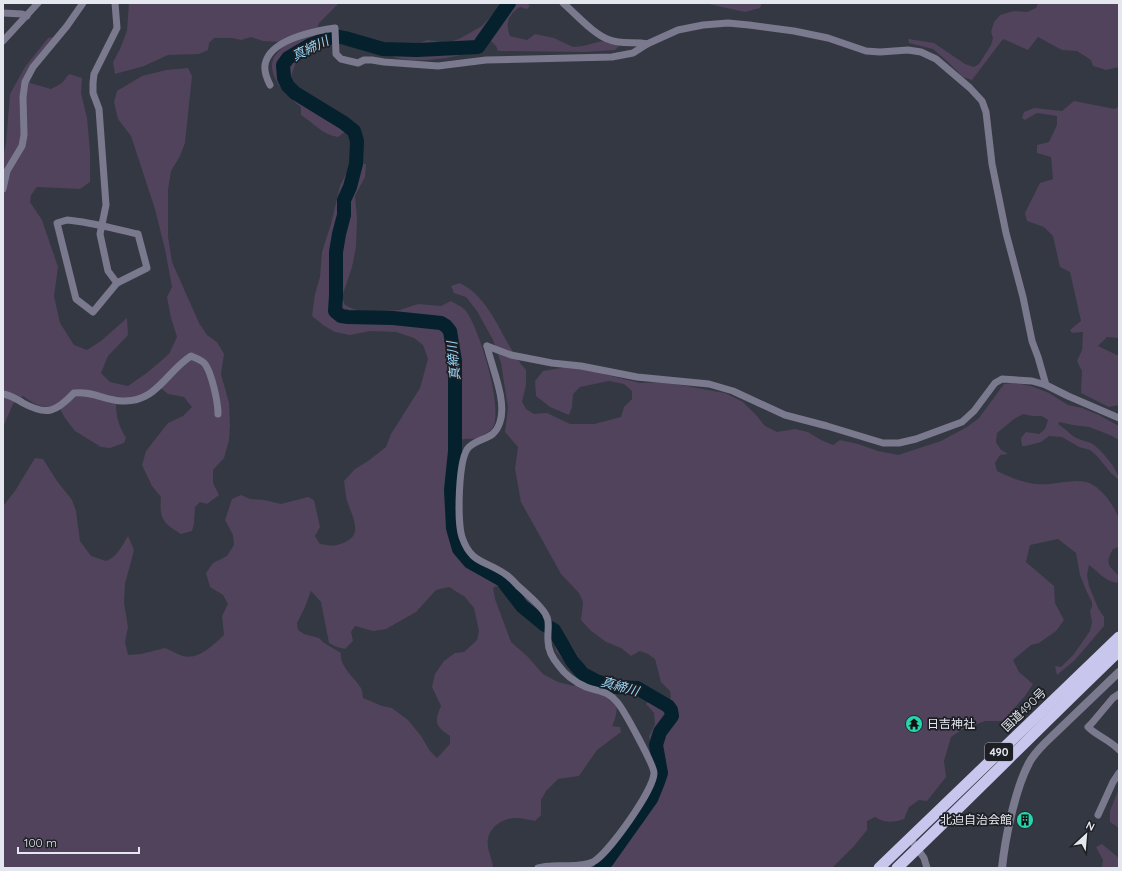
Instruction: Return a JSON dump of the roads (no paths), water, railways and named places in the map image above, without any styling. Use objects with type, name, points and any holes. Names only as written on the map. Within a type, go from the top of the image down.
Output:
[{"type":"highway","name":"国道490号","points":[[879,868],[1119,637]]},
{"type":"highway","name":"国道490号","points":[[897,868],[984,785],[1028,739],[1119,651]]},
{"type":"street","points":[[3,41],[38,3]]},
{"type":"street","points":[[3,189],[7,171],[22,146],[24,136],[23,97],[25,82],[33,67],[67,26],[82,3]]},
{"type":"street","points":[[115,3],[117,28],[94,74],[93,93],[99,110],[106,191],[106,205],[100,234],[108,270],[117,283]]},
{"type":"street","points":[[563,3],[598,33],[610,40],[647,44]]},
{"type":"street","points":[[3,13],[22,14],[27,16]]},
{"type":"street","points":[[270,85],[265,75],[265,64],[273,50],[284,42],[315,31],[335,28],[336,54],[341,59],[358,63],[364,60],[372,60],[438,66],[486,60],[612,57],[633,53],[647,44],[678,30],[703,25],[728,23],[794,31],[828,38],[866,51],[880,52],[908,50],[921,52],[936,59],[951,71],[982,101],[986,112],[992,164],[1006,233],[1023,297],[1032,341],[1046,384]]},
{"type":"street","points":[[67,220],[79,221],[101,227],[138,234],[147,268],[117,283],[92,312],[76,299],[57,223],[67,220]]},
{"type":"street","points":[[538,868],[586,864],[593,862],[603,855],[643,801],[653,781],[654,772],[632,726],[618,703],[610,694],[588,688],[571,679],[559,666],[549,651],[548,617],[542,609],[506,574],[477,560],[470,554],[465,546],[459,528],[460,488],[465,453],[471,446],[490,437],[496,432],[501,420],[502,408],[500,393],[491,363],[488,346],[511,355],[552,363],[581,366],[637,377],[709,384],[733,391],[785,415],[883,443],[899,443],[916,439],[962,422],[974,411],[995,383],[1002,379],[1032,381],[1046,384],[1068,396],[1119,418]]},
{"type":"street","points":[[3,394],[9,395],[32,408],[46,412],[60,407],[74,393],[93,393],[122,401],[144,397],[154,391],[163,383],[173,370],[191,356],[202,361],[206,365],[216,394],[218,414]]},
{"type":"street","points":[[1002,868],[1009,826],[1017,796],[1029,763],[1036,752],[1119,672]]},
{"type":"street","points":[[1119,694],[1113,698],[1088,727],[1093,732],[1105,738],[1119,750]]},
{"type":"street","points":[[1098,815],[1112,782],[1119,773]]},
{"type":"street","points":[[910,838],[924,858],[927,868]]},
{"type":"waterway","name":"真締川","points":[[509,3],[478,47],[417,50],[383,49],[335,36],[310,45],[288,58],[283,65],[284,78],[288,86],[295,93],[344,123],[354,131],[357,141],[356,164],[350,187],[344,200],[344,215],[336,252],[335,311],[341,316],[348,317],[393,318],[441,323],[450,331],[455,361],[455,451],[451,490],[453,528],[459,549],[470,562],[502,580],[522,606],[545,625],[554,630],[572,661],[583,674],[596,681],[614,687],[637,688],[668,706],[671,710],[672,716],[660,732],[656,745],[661,773],[651,799],[601,868]]},
{"type":"place","name":"日吉神社","points":[[914,724]]},
{"type":"place","name":"北迫自治会館","points":[[1025,820]]}]
